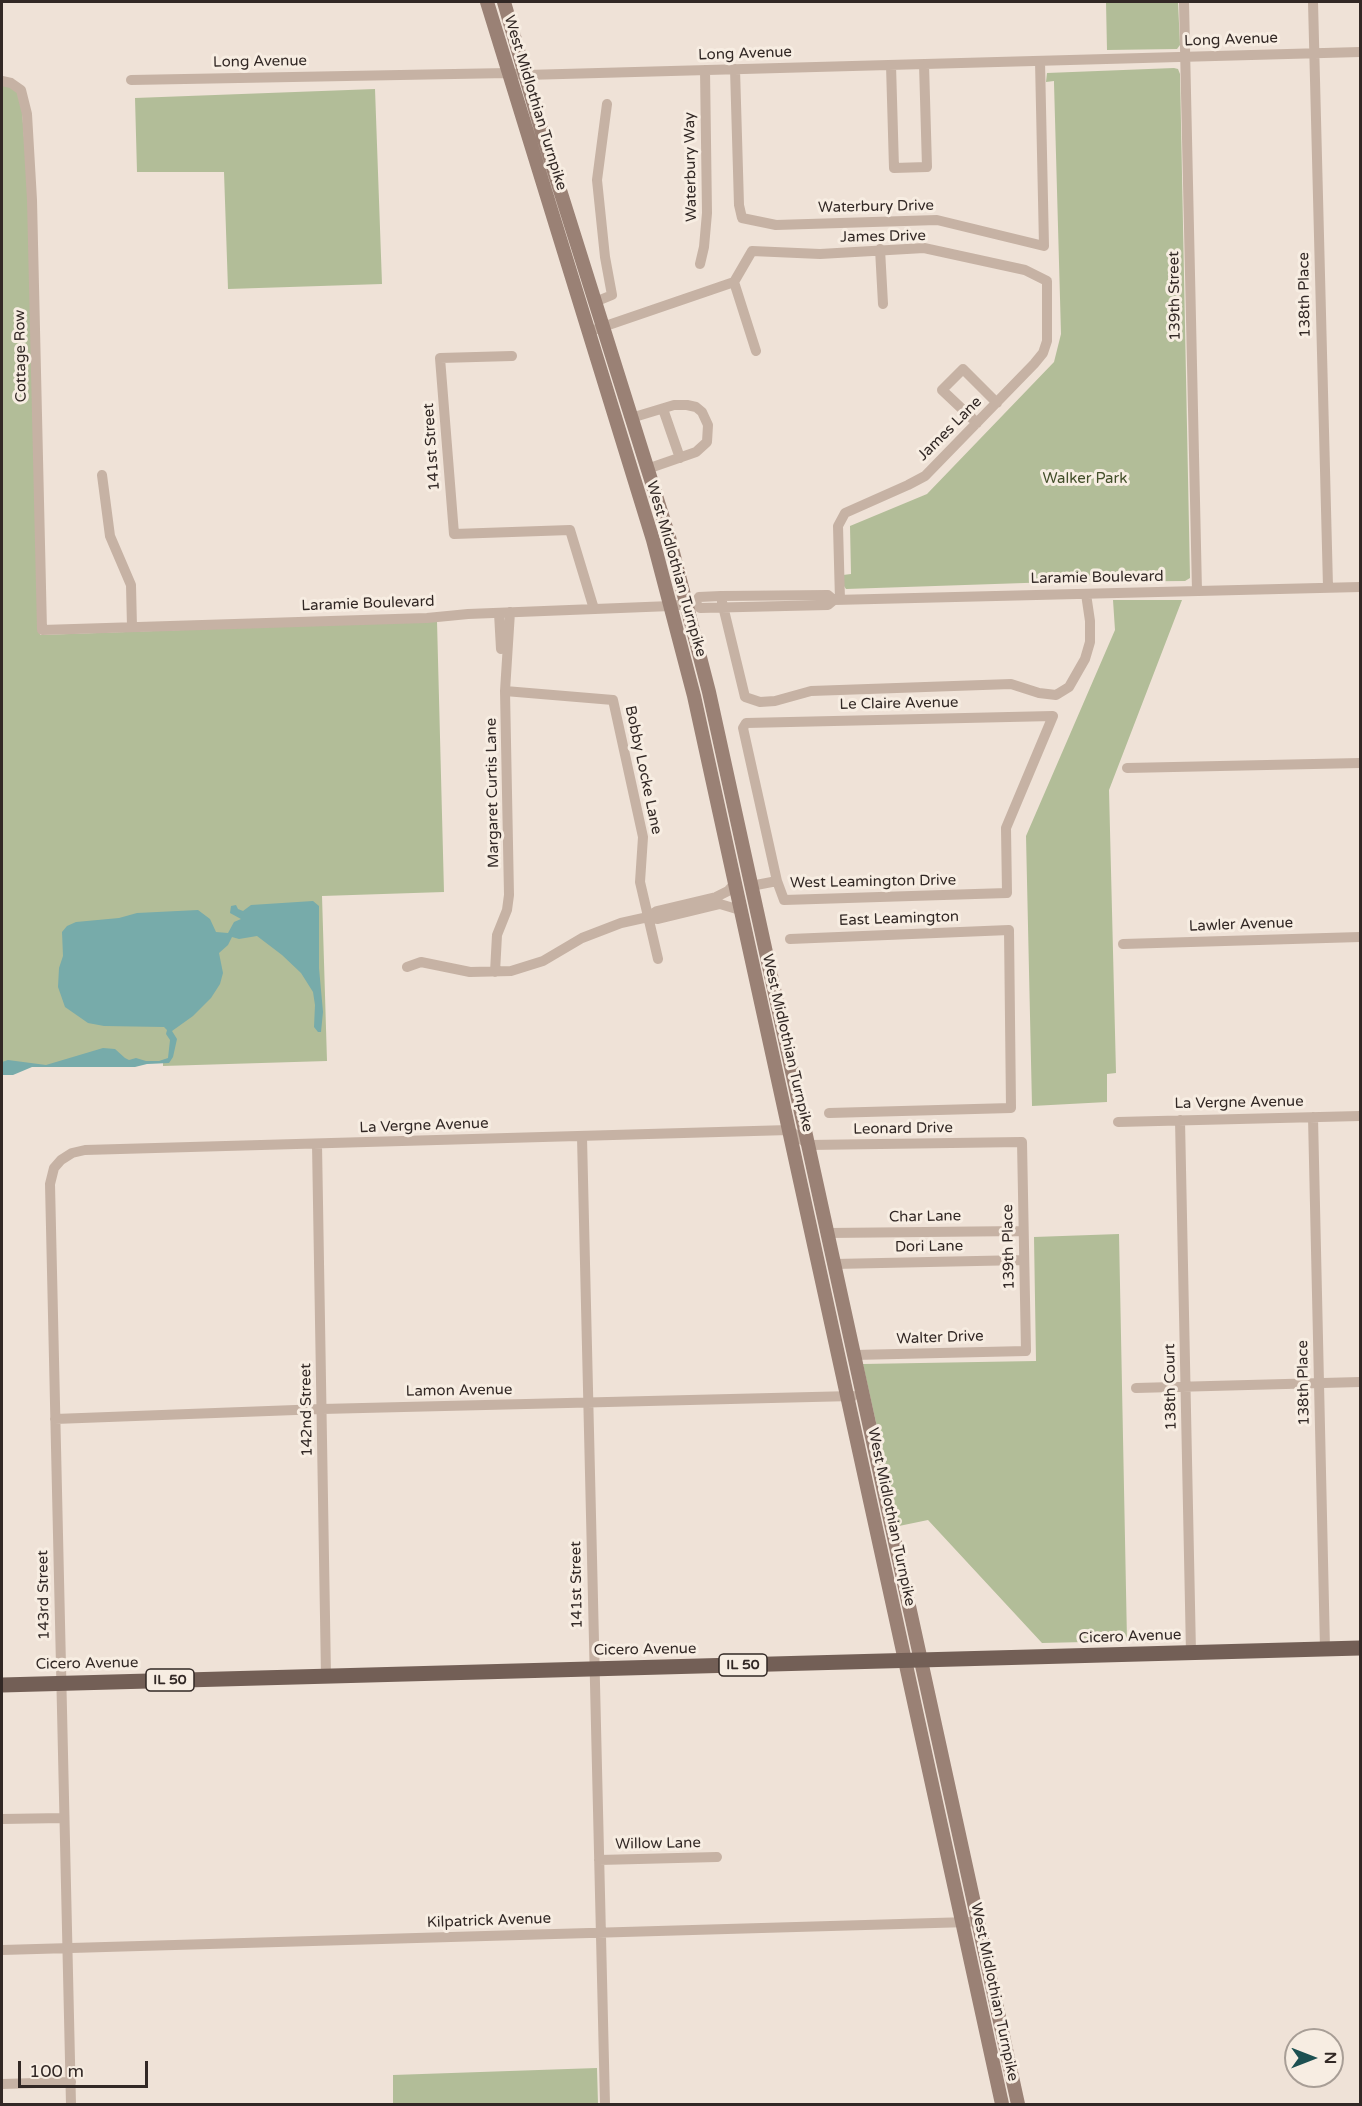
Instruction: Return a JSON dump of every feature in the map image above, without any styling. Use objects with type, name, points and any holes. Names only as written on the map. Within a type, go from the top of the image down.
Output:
[{"type":"main road","name":"West Midlothian Turnpike","points":[[487,2],[650,531],[694,696],[1002,2104]]},
{"type":"main road","name":"West Midlothian Turnpike","points":[[504,2],[631,418],[691,604],[1018,2104]]},
{"type":"main road","points":[[737,896],[751,886]]},
{"type":"main road","name":"Cicero Avenue","points":[[2,1685],[1360,1648]]},
{"type":"street","name":"139th Street","points":[[1184,2],[1197,591]]},
{"type":"street","name":"138th Place","points":[[1313,2],[1328,587]]},
{"type":"street","name":"Long Avenue","points":[[131,80],[508,73],[526,75],[1360,52]]},
{"type":"street","name":"Waterbury Drive","points":[[735,69],[739,205],[742,218],[776,225],[937,220],[1044,246],[1040,61]]},
{"type":"street","points":[[891,65],[894,168],[927,167],[924,64]]},
{"type":"street","name":"Waterbury Way","points":[[700,264],[707,213],[705,70]]},
{"type":"street","name":"Cottage Row","points":[[3,81],[17,85],[23,93],[27,107],[32,200],[42,630]]},
{"type":"street","points":[[595,302],[612,295],[605,257],[597,180],[607,104]]},
{"type":"street","name":"James Drive","points":[[734,282],[752,251],[820,254],[924,248],[1025,270],[1047,281]]},
{"type":"street","points":[[880,249],[883,304]]},
{"type":"street","name":"James Lane","points":[[837,600],[838,526],[845,513],[925,476],[1043,353],[1047,341],[1047,281]]},
{"type":"street","points":[[588,332],[734,282],[756,351]]},
{"type":"street","name":"141st Street","points":[[512,356],[441,358],[454,534],[570,530],[594,609]]},
{"type":"street","points":[[976,423],[942,390],[963,369],[997,403]]},
{"type":"street","points":[[631,418],[674,405],[696,407],[706,418],[707,442],[703,447],[696,452],[647,469]]},
{"type":"street","points":[[663,409],[680,458]]},
{"type":"street","points":[[102,475],[110,536],[131,585],[132,627]]},
{"type":"street","name":"Laramie Boulevard","points":[[42,630],[416,618],[691,604],[700,608],[722,601],[828,605],[837,600],[1360,587]]},
{"type":"street","points":[[722,601],[745,697],[760,702],[775,701],[811,691],[1011,684],[1039,693],[1056,695],[1069,687],[1085,658],[1090,642],[1086,594]]},
{"type":"street","name":"Margaret Curtis Lane","points":[[495,972],[496,946],[507,910],[510,879],[505,691],[502,681],[505,612]]},
{"type":"street","name":"Bobby Locke Lane","points":[[505,691],[613,700],[643,837],[639,875],[648,917]]},
{"type":"street","name":"Le Claire Avenue","points":[[777,881],[743,729],[746,723],[1053,716],[1006,828],[1008,893]]},
{"type":"street","points":[[1127,768],[1360,763]]},
{"type":"street","name":"West Leamington Drive","points":[[751,886],[777,881],[784,900],[1008,893]]},
{"type":"street","points":[[407,967],[421,962],[457,970],[495,972],[526,968],[598,931],[621,923],[648,917],[657,911],[717,897],[728,891],[737,896]]},
{"type":"street","points":[[648,917],[658,919],[720,904],[737,896]]},
{"type":"street","points":[[648,917],[658,959]]},
{"type":"street","name":"East Leamington","points":[[790,939],[1009,930],[1011,1108],[829,1113]]},
{"type":"street","name":"Lawler Avenue","points":[[1123,944],[1360,937]]},
{"type":"street","name":"La Vergne Avenue","points":[[1118,1122],[1360,1116]]},
{"type":"street","name":"138th Place","points":[[1313,1117],[1324,1649]]},
{"type":"street","name":"138th Court","points":[[1180,1120],[1191,1653]]},
{"type":"street","points":[[789,1130],[809,1145]]},
{"type":"street","name":"La Vergne Avenue","points":[[61,1160],[72,1153],[85,1150],[789,1130]]},
{"type":"street","name":"141st Street","points":[[582,1137],[605,2104]]},
{"type":"street","name":"Leonard Drive","points":[[809,1145],[1022,1142]]},
{"type":"street","name":"139th Place","points":[[1022,1142],[1026,1351]]},
{"type":"street","name":"142nd Street","points":[[317,1144],[326,1676]]},
{"type":"street","name":"143rd Street","points":[[61,1160],[54,1168],[50,1184],[71,2104]]},
{"type":"street","name":"Char Lane","points":[[828,1233],[1023,1231]]},
{"type":"street","name":"Dori Lane","points":[[834,1264],[1024,1260]]},
{"type":"street","name":"Walter Drive","points":[[855,1355],[1026,1351]]},
{"type":"street","points":[[1136,1388],[1360,1382]]},
{"type":"street","name":"Lamon Avenue","points":[[55,1419],[322,1409],[587,1404],[863,1395]]},
{"type":"street","points":[[2,1819],[64,1818]]},
{"type":"street","name":"Willow Lane","points":[[599,1860],[717,1857]]},
{"type":"street","name":"Kilpatrick Avenue","points":[[2,1950],[962,1923],[978,1920]]},
{"type":"street","points":[[2,2084],[71,2082]]},
{"type":"green space","points":[[1106,2],[1178,2],[1180,45],[1177,49],[1107,50]]},
{"type":"green space","name":"Walker Park","points":[[1178,69],[1180,74],[1190,578],[1185,581],[1054,582],[846,589],[843,575],[851,574],[850,526],[927,494],[1054,362],[1061,334],[1054,81],[1046,82],[1047,73]]},
{"type":"green space","points":[[2,85],[10,86],[21,96],[29,206],[40,635],[437,621],[444,892],[322,896],[327,1061],[163,1066],[163,1063],[57,1064],[32,1066],[2,1073]]},
{"type":"green space","points":[[375,89],[382,284],[228,289],[224,172],[137,172],[135,98]]},
{"type":"green space","points":[[1113,600],[1182,600],[1109,790],[1116,1073],[1107,1074],[1107,1102],[1032,1106],[1026,836],[1115,630]]},
{"type":"green space","points":[[1119,1234],[1127,1641],[1042,1643],[928,1520],[899,1526],[863,1364],[1036,1361],[1034,1237]]},
{"type":"green space","points":[[597,2068],[598,2104],[393,2104],[393,2075]]},
{"type":"water","points":[[313,901],[319,906],[319,968],[323,1012],[321,1032],[314,1027],[313,992],[301,973],[257,936],[239,939],[232,937],[228,945],[219,953],[223,973],[220,984],[211,998],[193,1016],[172,1031],[177,1039],[173,1057],[169,1063],[135,1067],[32,1067],[13,1075],[2,1075],[2,1062],[8,1060],[46,1065],[103,1048],[115,1049],[129,1060],[136,1058],[159,1061],[168,1058],[170,1040],[164,1027],[104,1026],[88,1023],[65,1007],[58,987],[59,968],[63,956],[62,932],[67,926],[76,922],[119,918],[137,913],[198,910],[210,919],[216,932],[228,933],[234,922],[241,919],[230,913],[231,906],[236,905],[243,911],[251,905]]}]
